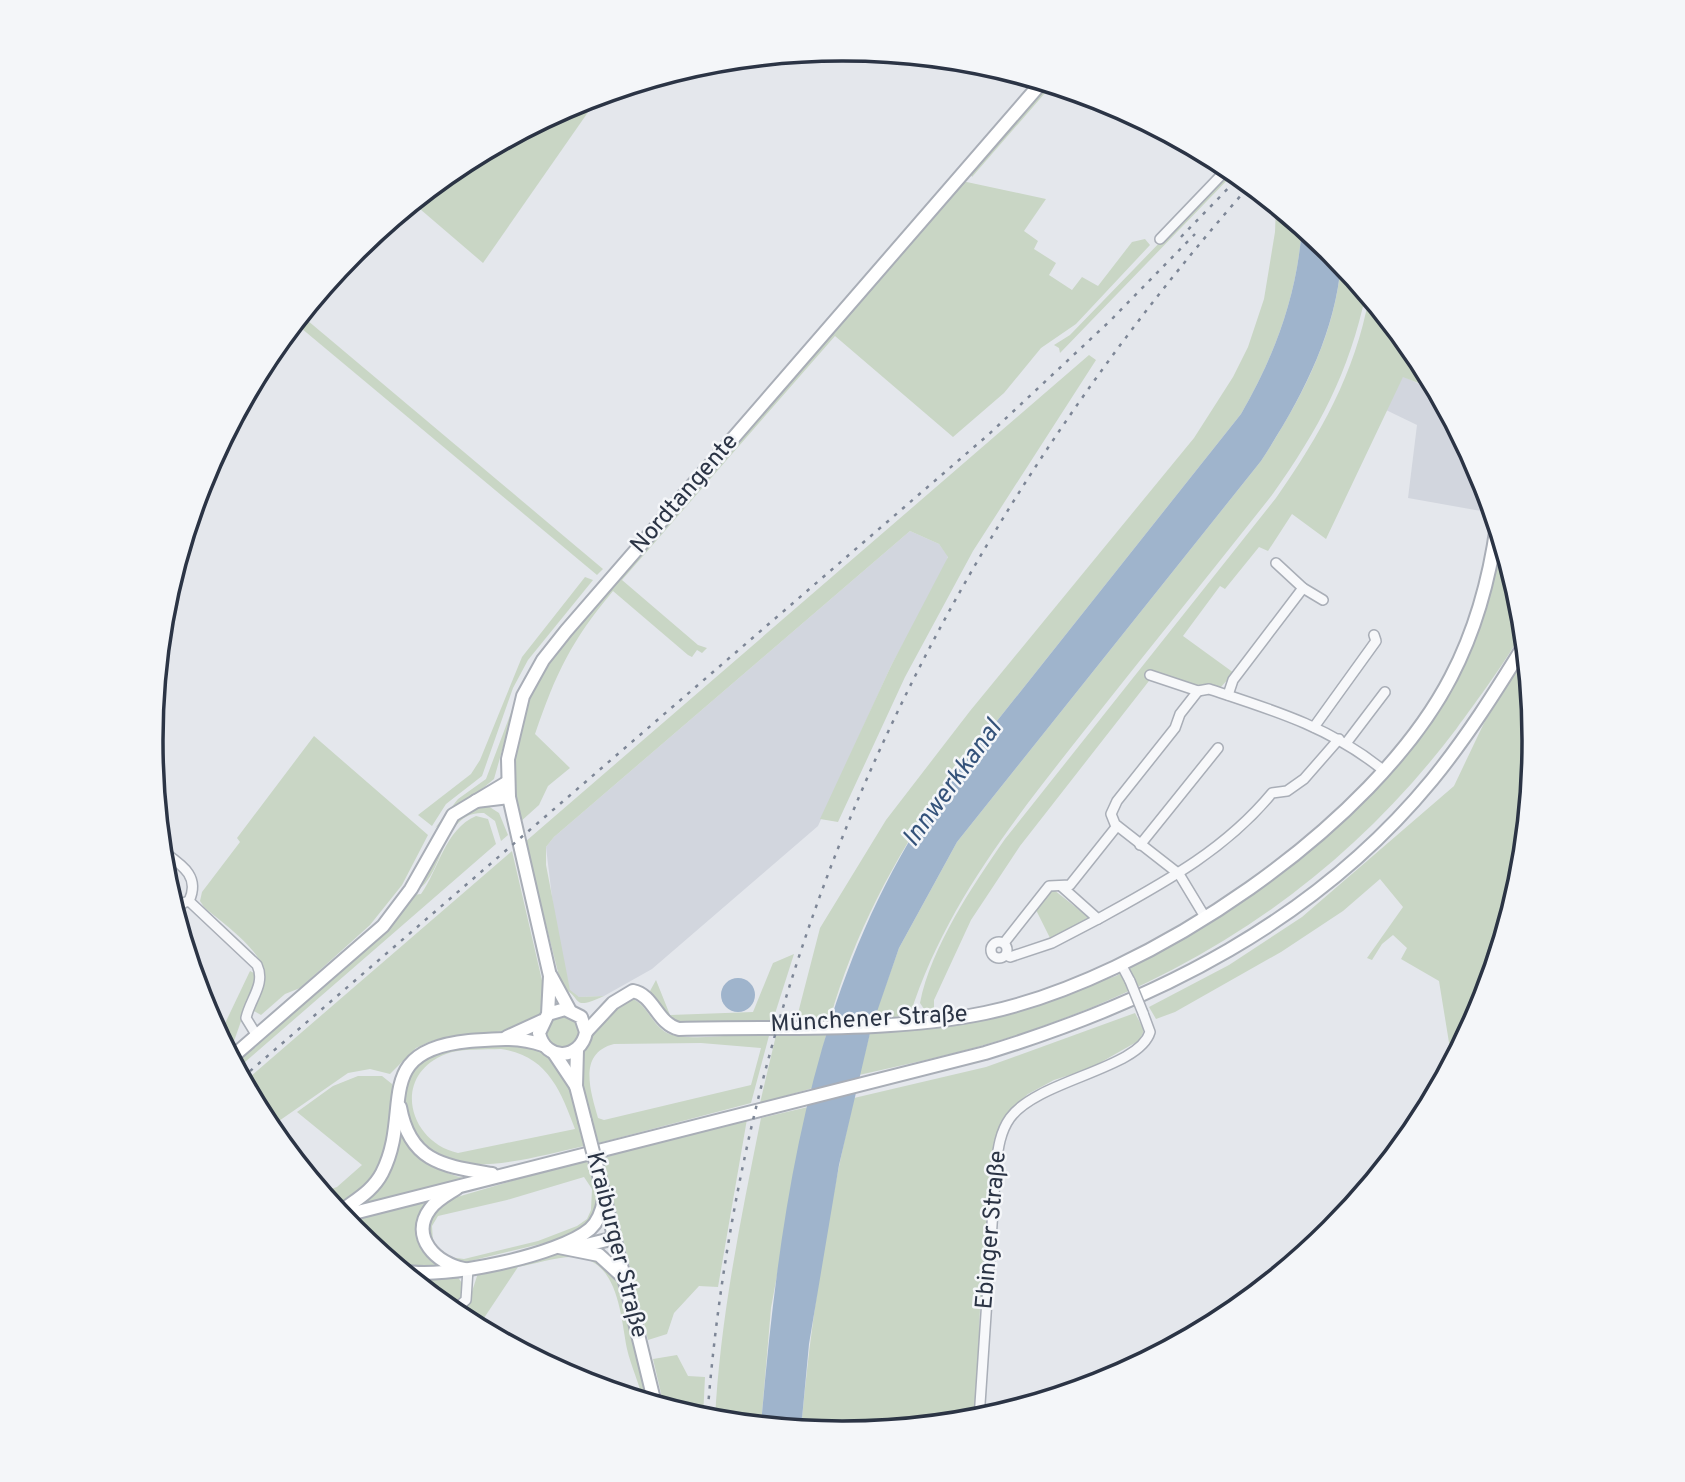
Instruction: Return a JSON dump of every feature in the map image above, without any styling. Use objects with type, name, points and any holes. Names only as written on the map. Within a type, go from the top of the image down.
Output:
[{"type":"main road","name":"Nordtangente","points":[[573,1012],[550,976],[509,797],[508,759],[518,709],[529,682],[552,647],[1036,89]]},
{"type":"main road","name":"Münchener Straße","points":[[573,1012],[613,1003],[628,993],[640,993],[663,1021],[679,1030],[903,1023],[1013,1006],[1121,964],[1205,917],[1315,836],[1383,770],[1427,715],[1455,668],[1483,591],[1493,545]]},
{"type":"main road","points":[[353,1212],[783,1105],[884,1077],[985,1054],[1107,1011],[1206,965],[1264,931],[1341,872],[1409,806],[1464,738],[1517,657]]},
{"type":"main road","points":[[238,1052],[383,926],[411,889],[449,820],[462,807],[508,782]]},
{"type":"main road","points":[[476,801],[509,797]]},
{"type":"main road","name":"Nordtangente","points":[[545,1017],[550,976]]},
{"type":"main road","points":[[349,1208],[381,1174],[392,1143],[404,1072],[429,1048],[507,1038],[543,1045],[554,1054],[566,1055],[577,1049],[586,1032],[613,1003]]},
{"type":"main road","points":[[507,1038],[558,1009],[573,1012],[586,1032]]},
{"type":"main road","points":[[543,1045],[539,1033],[545,1017]]},
{"type":"main road","name":"Kraiburger Straße","points":[[577,1049],[576,1086],[652,1394]]},
{"type":"main road","name":"Kraiburger Straße","points":[[554,1054],[576,1086]]},
{"type":"main road","points":[[399,1096],[408,1132],[431,1158],[450,1168],[498,1175]]},
{"type":"main road","points":[[463,1184],[430,1209],[423,1227],[425,1242],[432,1253],[447,1264],[468,1269]]},
{"type":"main road","points":[[563,1248],[587,1231],[598,1219],[604,1196]]},
{"type":"main road","points":[[587,1231],[614,1233]]},
{"type":"main road","points":[[419,1272],[439,1274],[468,1269],[563,1248],[614,1233]]},
{"type":"main road","points":[[563,1248],[581,1249],[599,1255],[624,1279]]},
{"type":"street","points":[[1160,239],[1220,176]]},
{"type":"street","points":[[1276,563],[1303,588],[1323,600]]},
{"type":"street","points":[[1228,695],[1233,680],[1303,588]]},
{"type":"street","points":[[1314,727],[1376,641],[1374,635]]},
{"type":"street","points":[[1150,675],[1198,691]]},
{"type":"street","points":[[1205,917],[1179,874],[1117,826],[1111,814],[1175,728],[1180,714],[1198,691],[1206,688],[1314,727],[1343,741],[1383,770]]},
{"type":"street","points":[[1004,943],[995,942],[990,952],[996,958],[1006,955],[1010,957],[1052,943],[1179,874],[1235,834],[1272,793],[1287,791],[1307,776],[1343,741],[1385,692]]},
{"type":"street","points":[[1140,845],[1218,748]]},
{"type":"street","points":[[1061,886],[1070,885],[1117,826]]},
{"type":"street","points":[[174,861],[189,873],[194,888],[189,901]]},
{"type":"street","points":[[1006,955],[1004,943],[1049,886],[1061,886],[1098,919]]},
{"type":"street","points":[[189,901],[259,968],[258,989],[246,1018],[257,1036]]},
{"type":"street","points":[[183,903],[189,901]]},
{"type":"street","name":"Ebinger Straße","points":[[983,1406],[996,1165],[1006,1125],[1017,1110],[1039,1093],[1092,1073],[1143,1044],[1150,1032],[1121,964]]},
{"type":"street","points":[[462,1304],[466,1300],[468,1269]]},
{"type":"shaded area","points":[[1403,376],[1421,385],[1452,440],[1482,511],[1408,498],[1417,425],[1386,410]]},
{"type":"shaded area","points":[[910,531],[939,544],[948,556],[944,570],[891,666],[818,826],[652,969],[604,996],[579,997],[573,994],[570,991],[556,931],[546,847],[554,837]]},
{"type":"green space","points":[[1040,91],[1046,92],[972,177],[970,173]]},
{"type":"green space","points":[[589,110],[483,263],[420,209],[503,152]]},
{"type":"green space","points":[[1222,178],[1227,181],[1060,353],[1059,348],[1054,345],[1070,335]]},
{"type":"green space","points":[[962,181],[1046,199],[1024,231],[1038,241],[1034,249],[1056,263],[1049,275],[1072,290],[1082,277],[1098,286],[1132,242],[1145,239],[1150,245],[1076,324],[1041,348],[1004,393],[953,437],[835,336],[622,580],[698,645],[707,648],[702,653],[697,650],[692,657],[688,655],[613,591],[566,658],[535,734],[570,768],[548,786],[539,805],[519,823],[514,778],[518,736],[531,696],[551,656]]},
{"type":"green space","points":[[1276,218],[1301,239],[1295,277],[1274,347],[1241,414],[925,815],[892,870],[863,928],[839,988],[830,1019],[796,1021],[820,928],[886,820],[970,711],[1194,438],[1233,377],[1248,347],[1264,299]]},
{"type":"green space","points":[[1339,277],[1363,304],[1341,375],[1304,447],[1272,495],[1007,831],[962,900],[942,937],[910,1015],[877,1019],[875,1015],[899,948],[957,842],[1261,461],[1289,415],[1313,367],[1331,317]]},
{"type":"green space","points":[[1367,308],[1421,384],[1403,377],[1326,539],[1292,514],[1268,551],[1259,547],[1225,589],[1220,586],[1183,636],[1234,673],[1219,689],[1208,685],[1198,687],[1156,672],[1020,846],[971,920],[934,1000],[934,1009],[924,1009],[920,1003],[933,960],[967,896],[1005,839],[1276,498],[1334,403]]},
{"type":"green space","points":[[308,321],[603,569],[597,575],[302,329]]},
{"type":"green space","points":[[1089,355],[1096,360],[973,551],[905,677],[838,822],[820,819],[891,666],[948,557],[939,544],[910,531],[554,837],[546,847],[546,865],[570,990],[579,997],[604,996],[586,1003],[578,1001],[562,988],[525,842]]},
{"type":"green space","points":[[1496,557],[1515,644],[1505,661],[1457,728],[1371,826],[1323,869],[1273,908],[1220,943],[1105,1002],[998,1041],[859,1075],[871,1029],[1073,990],[1116,976],[1199,927],[1391,770],[1475,637]]},
{"type":"green space","points":[[585,577],[593,580],[528,660],[513,688],[482,776],[446,804],[432,826],[418,815],[471,774],[480,760],[522,657]]},
{"type":"green space","points":[[598,583],[516,701],[494,779],[435,828],[458,799],[486,779],[524,678],[549,641]]},
{"type":"green space","points":[[1518,669],[1521,697],[1521,785],[1509,874],[1486,959],[1471,1001],[1450,1046],[1439,981],[1401,959],[1407,948],[1393,935],[1382,944],[1372,960],[1367,958],[1403,907],[1380,879],[1343,911],[1281,952],[1175,1012],[1156,1019],[1149,1007],[1229,965],[1302,917],[1454,786],[1484,723]]},
{"type":"green space","points":[[314,736],[428,835],[402,885],[370,925],[300,988],[285,994],[261,1015],[254,1011],[264,980],[264,970],[259,960],[243,940],[200,901],[202,892],[240,842],[237,838]]},
{"type":"green space","points":[[488,806],[499,813],[508,835],[501,841],[495,821],[484,813],[470,815],[460,821],[452,831],[434,870],[419,889],[445,835],[462,813]]},
{"type":"green space","points":[[476,816],[488,819],[496,844],[244,1063],[241,1056],[412,895],[421,894],[450,840],[465,822]]},
{"type":"green space","points":[[512,851],[544,989],[543,1010],[536,1019],[509,1030],[429,1042],[416,1048],[390,1074],[370,1069],[348,1073],[279,1121],[251,1076]]},
{"type":"green space","points":[[1054,890],[1092,920],[1051,940],[1035,908]]},
{"type":"green space","points":[[794,954],[773,1020],[706,1024],[672,1022],[650,991],[656,980],[670,1015],[753,1012],[773,963]]},
{"type":"green space","points":[[250,971],[256,974],[233,1042],[225,1024]]},
{"type":"green space","points":[[633,999],[638,1002],[662,1030],[675,1036],[717,1037],[770,1032],[751,1103],[599,1143],[581,1085],[580,1055],[592,1028],[626,1000]],"holes":[[[701,1043],[761,1048],[751,1085],[604,1120],[598,1118],[590,1085],[591,1064],[595,1055],[614,1044]]]},
{"type":"green space","points":[[1135,1013],[1144,1030],[1140,1040],[1089,1069],[1054,1080],[1028,1094],[1012,1108],[1001,1125],[992,1153],[980,1308],[976,1408],[887,1419],[802,1419],[822,1263],[854,1098],[986,1067]]},
{"type":"green space","points":[[562,1015],[574,1020],[579,1032],[574,1044],[562,1049],[550,1044],[545,1032],[550,1020]]},
{"type":"green space","points":[[777,1031],[827,1032],[813,1088],[760,1103]]},
{"type":"green space","points":[[517,1044],[535,1049],[559,1069],[572,1097],[584,1146],[493,1164],[457,1163],[435,1156],[417,1137],[409,1119],[403,1095],[407,1077],[419,1064],[435,1055],[477,1047]],"holes":[[[501,1049],[530,1059],[550,1077],[564,1101],[575,1129],[458,1153],[427,1136],[418,1122],[412,1092],[418,1077],[429,1064],[446,1054],[459,1051]]]},
{"type":"green space","points":[[358,1076],[382,1076],[392,1084],[393,1093],[391,1131],[382,1167],[369,1185],[343,1202],[331,1189],[362,1165],[297,1112],[333,1086]]},
{"type":"green space","points":[[808,1107],[771,1308],[762,1416],[716,1409],[726,1306],[761,1118]]},
{"type":"green space","points":[[399,1115],[423,1156],[440,1169],[464,1178],[357,1207],[367,1199]]},
{"type":"green space","points":[[747,1119],[718,1287],[699,1286],[674,1313],[667,1334],[648,1340],[602,1156]]},
{"type":"green space","points":[[586,1159],[596,1192],[595,1208],[588,1226],[557,1240],[453,1263],[430,1246],[427,1223],[447,1200]],"holes":[[[584,1177],[592,1189],[591,1210],[587,1219],[577,1226],[538,1241],[464,1259],[449,1257],[433,1243],[432,1226],[438,1216],[507,1200]]]},
{"type":"green space","points":[[435,1197],[420,1223],[464,1286],[461,1300],[458,1301],[429,1280],[358,1218]]},
{"type":"green space","points":[[564,1253],[590,1257],[603,1263],[619,1283],[645,1391],[640,1390],[611,1282],[604,1271],[594,1263],[582,1258],[567,1257],[518,1267],[484,1318],[465,1306],[478,1273]]},
{"type":"green space","points":[[677,1355],[688,1376],[705,1377],[704,1407],[662,1396],[653,1359]]},
{"type":"water","name":"Innwerkkanal","points":[[1301,239],[1339,277],[1323,342],[1289,415],[1261,461],[957,842],[899,948],[871,1029],[839,1165],[809,1344],[802,1419],[762,1416],[779,1258],[792,1175],[810,1094],[833,1013],[862,935],[898,860],[943,789],[1241,414],[1274,347],[1289,301]]},
{"type":"water","points":[[738,978],[750,983],[755,995],[750,1007],[738,1012],[726,1007],[721,995],[726,983]]},
{"type":"railway","points":[[1181,237],[1232,185]]},
{"type":"railway","points":[[708,1408],[728,1247],[763,1078],[813,915],[876,758],[952,606],[1040,460],[1140,319],[1243,193]]},
{"type":"railway","points":[[249,1072],[988,435],[1111,320],[1195,234]]}]
